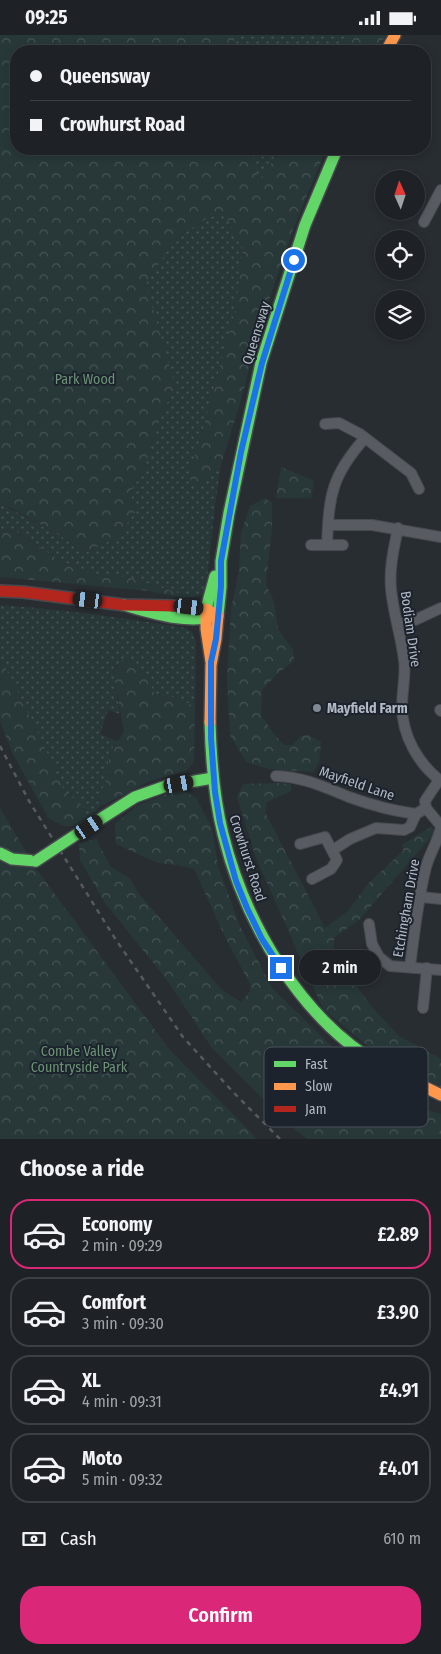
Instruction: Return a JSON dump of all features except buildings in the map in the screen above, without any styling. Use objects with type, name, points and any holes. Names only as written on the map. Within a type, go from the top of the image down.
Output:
[{"type":"main road","name":"Queensway","points":[[211,662],[206,636],[205,615],[221,561],[241,452],[262,363],[305,225],[334,155]]},
{"type":"main road","name":"Queensway","points":[[214,778],[211,738],[211,662],[221,587],[221,561]]},
{"type":"main road","points":[[0,591],[23,592],[124,605],[167,605],[205,615],[218,616]]},
{"type":"main road","points":[[0,853],[5,857],[21,861],[36,861],[135,797],[166,786],[214,778]]},
{"type":"main road","name":"Crowhurst Road","points":[[214,778],[220,823],[236,881],[262,939],[281,968],[316,1012],[354,1047]]},
{"type":"main road","name":"Crowhurst Road","points":[[428,1089],[441,1095]]},
{"type":"street","points":[[424,222],[441,190]]},
{"type":"street","points":[[325,424],[339,423],[365,438],[411,473],[419,489]]},
{"type":"street","points":[[327,545],[331,493],[341,468],[365,438]]},
{"type":"street","points":[[328,525],[372,525],[441,537]]},
{"type":"street","name":"Bodiam Drive","points":[[398,528],[392,559],[391,589],[405,668],[402,707],[403,722],[408,737],[423,765],[440,780]]},
{"type":"street","points":[[311,545],[343,545]]},
{"type":"street","points":[[398,624],[415,621],[441,608]]},
{"type":"street","name":"Mayfield Lane","points":[[276,776],[293,777],[378,806],[416,814]]},
{"type":"street","points":[[312,879],[331,869],[335,855],[350,839],[376,828],[404,830],[410,827],[416,814],[426,807],[426,801],[440,780]]},
{"type":"street","name":"Etchingham Drive","points":[[410,967],[415,929],[430,853],[439,836],[441,826],[426,807]]},
{"type":"street","points":[[300,844],[325,837],[335,855]]},
{"type":"street","points":[[421,897],[441,899]]},
{"type":"street","name":"Etchingham Drive","points":[[369,924],[372,944],[379,957],[390,966],[441,970]]},
{"type":"street","points":[[423,1007],[427,968]]},
{"type":"green space","name":"Park Wood","points":[[0,35],[234,35],[235,45],[10,45],[10,155],[252,155],[259,184],[276,155],[324,155],[293,230],[262,321],[221,465],[201,485],[191,483],[189,473],[202,433],[236,307],[243,249],[224,213],[207,218],[174,240],[146,284],[175,386],[159,420],[145,466],[130,492],[136,511],[117,537],[85,553],[61,536],[11,508],[3,505],[0,506]]},
{"type":"green space","points":[[234,35],[346,35],[341,45],[235,45]]},
{"type":"green space","points":[[346,35],[386,35],[380,45],[341,45]]},
{"type":"green space","points":[[252,155],[276,155],[258,185]]},
{"type":"green space","points":[[224,212],[243,249],[236,307],[202,433],[189,473],[201,485],[221,465],[206,589],[202,595],[191,597],[127,577],[98,576],[59,560],[17,532],[0,531],[0,506],[3,505],[61,536],[85,553],[117,537],[136,511],[130,492],[145,466],[159,420],[175,386],[145,284],[174,240],[207,218]]},
{"type":"green space","points":[[281,467],[314,481],[311,498],[276,498]]},
{"type":"green space","points":[[265,498],[272,503],[272,526],[266,584],[274,602],[278,629],[293,650],[294,661],[278,673],[262,690],[261,715],[284,745],[293,745],[301,736],[308,735],[321,742],[319,763],[313,772],[268,769],[246,762],[230,735],[227,678],[231,609],[239,570],[241,533],[250,506]]},
{"type":"green space","points":[[0,531],[16,532],[59,560],[98,576],[127,577],[191,597],[184,598],[149,591],[0,577]]},
{"type":"green space","points":[[0,605],[116,617],[186,628],[192,632],[196,642],[195,707],[178,698],[156,696],[148,680],[123,660],[113,669],[120,714],[108,710],[100,734],[117,741],[110,752],[105,784],[97,800],[101,805],[89,819],[82,805],[64,791],[41,739],[0,657]]},
{"type":"green space","points":[[0,657],[41,739],[64,791],[82,805],[89,819],[80,826],[64,826],[49,819],[13,754],[0,721]]},
{"type":"green space","points":[[123,660],[135,663],[148,680],[156,696],[178,698],[195,707],[194,762],[187,770],[150,781],[101,805],[97,800],[105,784],[110,752],[124,732],[113,670]]},
{"type":"green space","points":[[243,784],[291,784],[291,791],[267,802],[265,812],[325,928],[348,911],[368,884],[403,851],[402,845],[431,827],[436,831],[360,919],[334,938],[334,954],[371,1006],[399,1036],[419,1047],[369,1047],[323,1009],[256,858],[237,797]]},
{"type":"green space","points":[[180,789],[196,798],[212,828],[218,866],[240,926],[272,988],[333,1047],[264,1047],[264,1100],[212,1048],[167,980],[105,903],[80,860],[79,844],[96,839],[111,867],[129,878],[140,895],[221,989],[241,1002],[250,991],[250,984],[225,937],[194,869],[158,863],[116,844],[115,824],[138,805]]},
{"type":"green space","name":"Combe Valley Countryside Park","points":[[0,808],[37,870],[169,1049],[257,1139],[0,1139]]},
{"type":"green space","points":[[428,1052],[441,1059],[441,1089],[428,1082]]},
{"type":"green space","points":[[428,1111],[441,1114],[441,1139],[307,1139],[293,1127],[428,1127]]},
{"type":"railway","points":[[0,746],[29,801],[116,940],[183,1037],[264,1123]]},
{"type":"railway","points":[[268,1127],[280,1139]]},
{"type":"traffic: fast","points":[[124,605],[171,617],[194,619],[218,616],[221,561],[229,513],[261,363],[305,225],[334,155]]},
{"type":"traffic: fast","points":[[175,606],[206,609],[215,576]]},
{"type":"traffic: fast","points":[[210,722],[217,807],[233,868],[246,901],[280,966],[302,996],[326,1023],[354,1047]]},
{"type":"traffic: fast","points":[[80,832],[135,797],[166,786],[213,778]]},
{"type":"traffic: fast","points":[[36,861],[80,832]]},
{"type":"traffic: fast","points":[[0,853],[12,859],[36,861]]},
{"type":"traffic: slow","points":[[389,45],[395,35]]},
{"type":"traffic: slow","points":[[210,722],[211,665],[218,616],[206,609],[206,629],[211,662]]},
{"type":"traffic: slow","points":[[428,1089],[441,1095]]},
{"type":"traffic: jam","points":[[0,591],[23,592],[124,605],[175,606]]},
{"type":"place","name":"Mayfield Farm","points":[[317,708]]},
{"type":"route","points":[[281,968],[262,939],[247,908],[236,881],[220,823],[216,805],[211,738],[211,662],[216,639],[221,587],[221,561],[241,452],[262,363],[294,260]]}]
